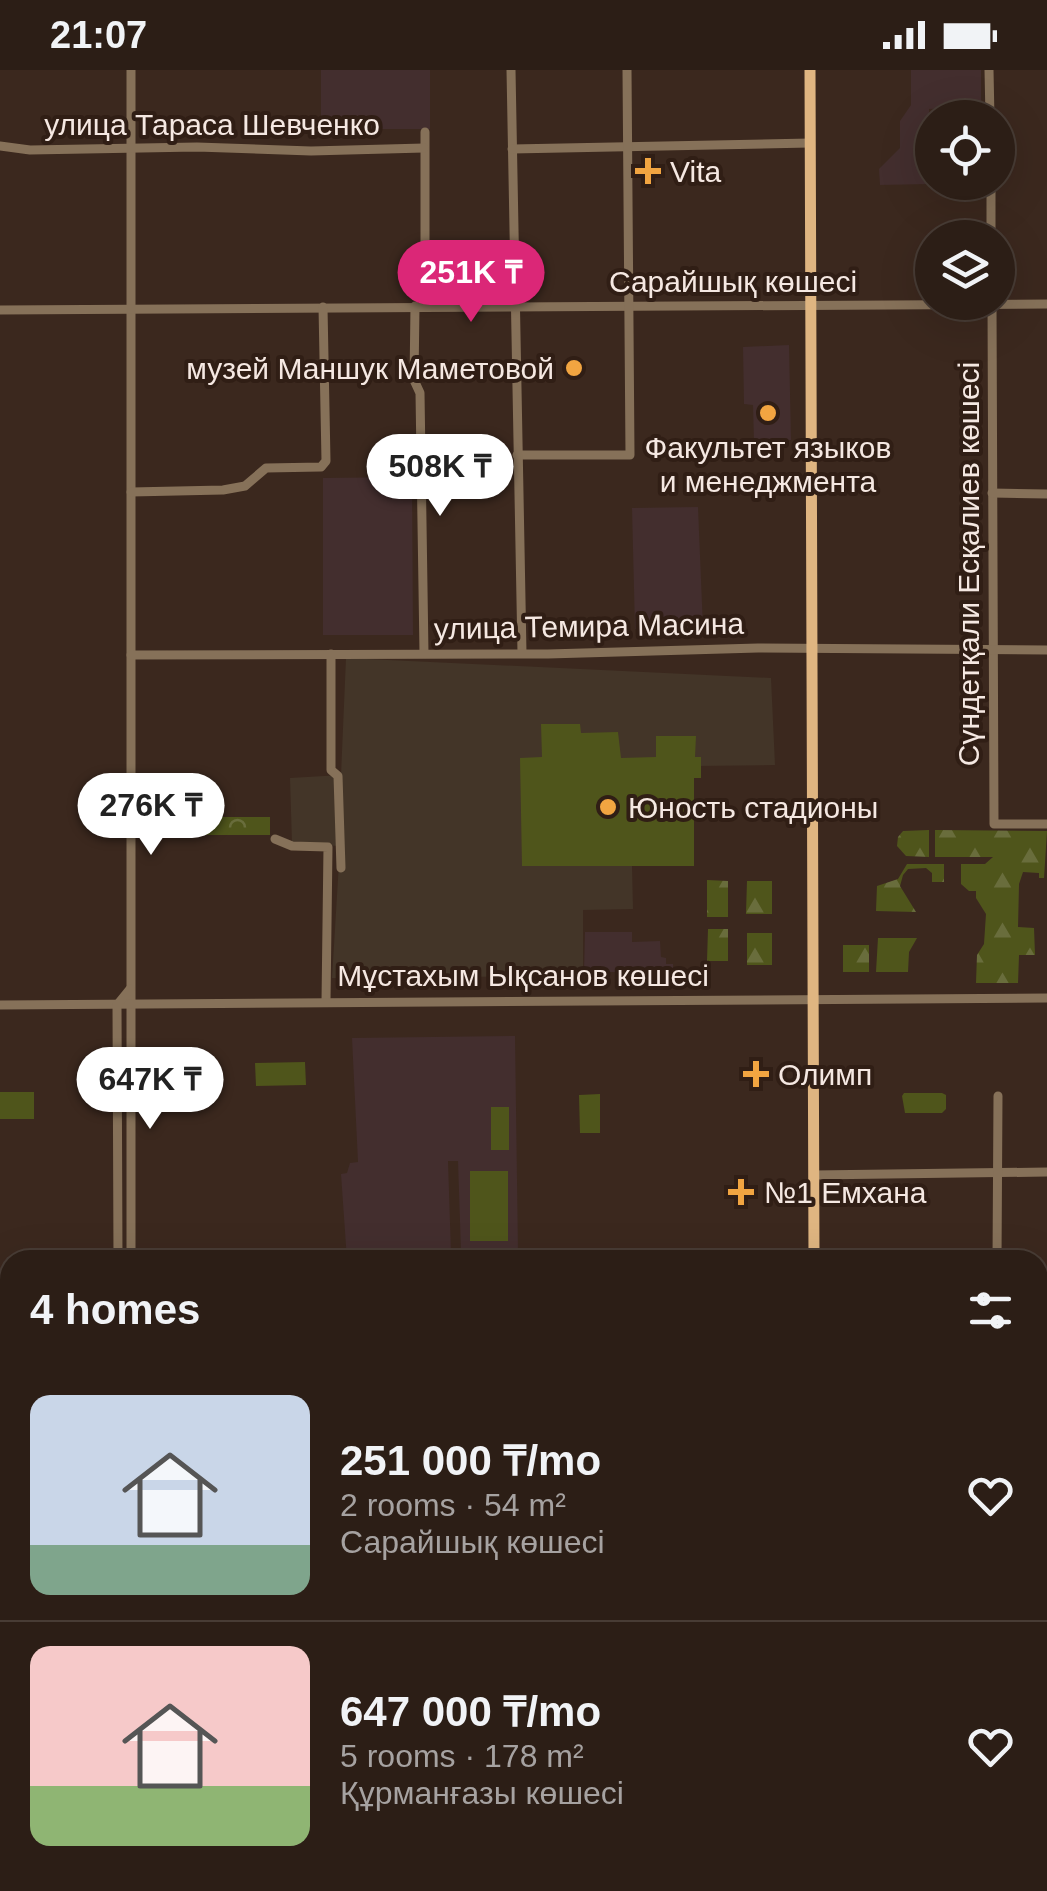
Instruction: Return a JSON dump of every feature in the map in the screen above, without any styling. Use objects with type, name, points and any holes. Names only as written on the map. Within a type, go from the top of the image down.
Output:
[{"type":"main road","points":[[810,70],[814,1250]]},
{"type":"street","points":[[131,70],[131,1250]]},
{"type":"street","points":[[511,70],[522,653]]},
{"type":"street","points":[[518,455],[630,455],[627,70]]},
{"type":"street","points":[[990,70],[990,100]]},
{"type":"street","points":[[424,132],[420,306],[414,380],[420,393],[424,654]]},
{"type":"street","points":[[512,150],[810,143]]},
{"type":"street","name":"улица Тараса Шевченко","points":[[0,146],[30,150],[424,148]]},
{"type":"street","name":"Сарайшық көшесі","points":[[0,310],[514,304],[915,305]]},
{"type":"street","name":"Сарайшық көшесі","points":[[1015,304],[1047,304]]},
{"type":"street","points":[[132,492],[222,490],[246,486],[266,468],[320,468],[326,460],[323,307]]},
{"type":"street","name":"Сүндетқали Есқалиев көшесі","points":[[992,320],[994,824],[1047,824]]},
{"type":"street","points":[[992,493],[1047,494]]},
{"type":"street","name":"улица Темира Масина","points":[[132,656],[1047,650]]},
{"type":"street","points":[[331,654],[331,770],[338,776],[341,868]]},
{"type":"street","points":[[275,839],[292,846],[328,847],[326,1001]]},
{"type":"street","points":[[118,1250],[118,1005],[130,988]]},
{"type":"street","name":"Мұстахым Ықсанов көшесі","points":[[0,1005],[1047,998]]},
{"type":"street","points":[[996,1250],[998,1096]]},
{"type":"street","points":[[814,1175],[1047,1172]]},
{"type":"shaded area","points":[[321,70],[430,70],[430,129],[321,129]]},
{"type":"shaded area","points":[[911,70],[981,70],[981,100],[915,100],[915,184],[880,185],[879,169],[900,148],[900,121],[911,105]]},
{"type":"shaded area","points":[[789,345],[791,440],[754,442],[753,405],[744,404],[743,347]]},
{"type":"shaded area","points":[[412,477],[413,635],[323,635],[323,478]]},
{"type":"shaded area","points":[[698,507],[703,628],[635,629],[632,508]]},
{"type":"shaded area","points":[[346,658],[771,678],[775,765],[694,766],[694,866],[632,866],[633,909],[583,910],[583,976],[332,978],[340,846],[292,844],[290,778],[341,775]]},
{"type":"shaded area","points":[[585,932],[632,932],[632,942],[660,941],[661,957],[666,958],[666,964],[673,964],[673,972],[584,972]]},
{"type":"shaded area","points":[[515,1036],[518,1250],[461,1250],[458,1161],[448,1161],[451,1250],[346,1250],[341,1174],[347,1173],[350,1163],[358,1162],[352,1038]]},
{"type":"green space","points":[[541,724],[580,724],[581,733],[618,732],[621,758],[656,757],[656,736],[696,736],[695,757],[701,757],[701,778],[694,778],[694,866],[522,866],[520,758],[542,757]]},
{"type":"green space","points":[[140,817],[270,817],[270,835],[140,835]]},
{"type":"green space","points":[[929,830],[929,857],[906,856],[897,846],[903,831]]},
{"type":"green space","points":[[935,830],[1047,831],[1044,878],[1039,878],[1039,873],[1023,872],[1019,884],[1018,927],[1034,928],[1035,955],[1019,955],[1018,983],[976,983],[977,955],[984,944],[986,914],[976,891],[961,884],[961,864],[985,864],[993,857],[935,857]]},
{"type":"green space","points":[[907,864],[944,864],[944,882],[932,882],[932,873],[926,868],[908,869],[900,886],[916,912],[876,911],[877,886],[898,879]]},
{"type":"green space","points":[[707,880],[728,881],[728,917],[707,917]]},
{"type":"green space","points":[[747,881],[772,881],[772,914],[746,914]]},
{"type":"green space","points":[[708,929],[728,929],[728,961],[707,961]]},
{"type":"green space","points":[[747,933],[772,933],[772,965],[747,965]]},
{"type":"green space","points":[[878,938],[917,938],[909,952],[908,972],[876,972]]},
{"type":"green space","points":[[843,945],[869,945],[869,972],[843,972]]},
{"type":"green space","points":[[305,1062],[306,1085],[256,1086],[255,1063]]},
{"type":"green space","points":[[0,1092],[34,1092],[34,1119],[0,1119]]},
{"type":"green space","points":[[904,1093],[942,1093],[946,1095],[946,1109],[942,1113],[905,1113]]},
{"type":"green space","points":[[600,1094],[600,1133],[580,1133],[579,1095]]},
{"type":"green space","points":[[491,1107],[509,1107],[509,1150],[491,1150]]},
{"type":"green space","points":[[470,1171],[508,1171],[508,1241],[470,1241]]},
{"type":"place","name":"Vita","points":[[648,171]]},
{"type":"place","name":"музей Маншук Маметовой","points":[[574,368]]},
{"type":"place","name":"Факультет языков и менеджмента","points":[[768,413]]},
{"type":"place","name":"Юность стадионы","points":[[608,807]]},
{"type":"place","name":"Олимп","points":[[756,1074]]},
{"type":"place","name":"№1 Емхана","points":[[741,1192]]}]
